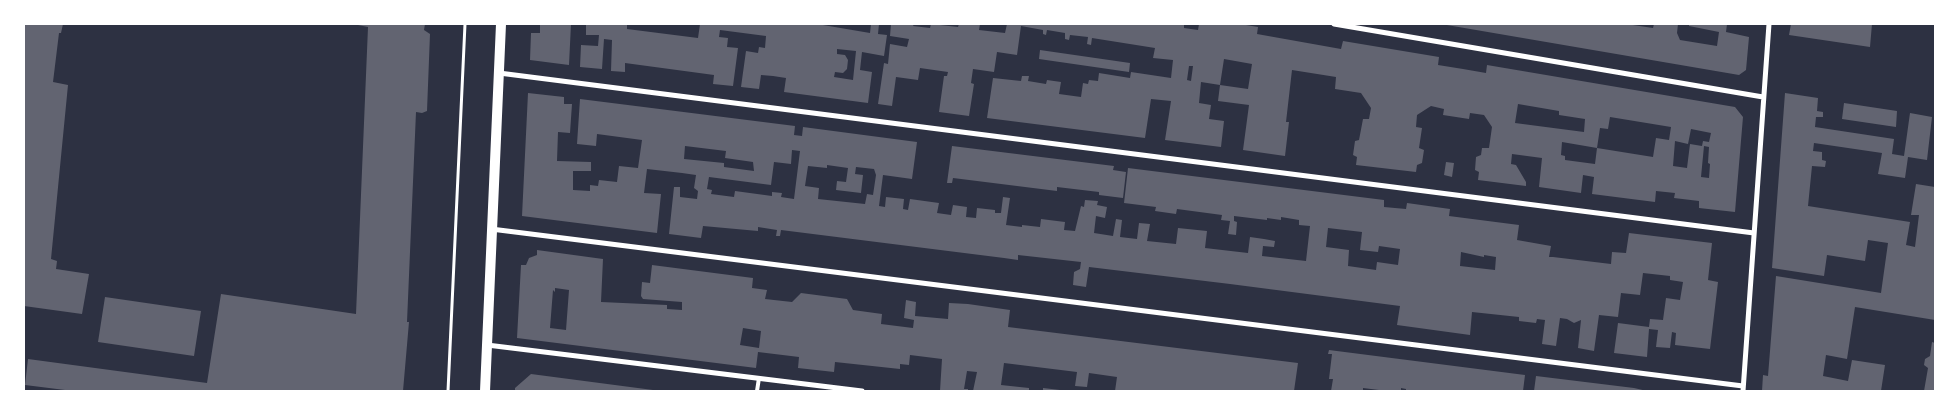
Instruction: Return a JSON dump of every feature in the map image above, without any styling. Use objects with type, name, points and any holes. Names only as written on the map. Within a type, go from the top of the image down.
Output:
[{"type":"main road","points":[[485,391],[501,24]]},
{"type":"street","points":[[1334,24],[1763,97]]},
{"type":"street","points":[[491,229],[1743,389],[1769,24]]},
{"type":"street","points":[[498,73],[1754,233]]},
{"type":"street","points":[[486,344],[862,391]]},
{"type":"lane","points":[[757,391],[759,378]]},
{"type":"path","points":[[448,391],[465,24]]},
{"type":"building","points":[[24,24],[63,24],[61,33],[59,33],[53,82],[68,85],[51,259],[57,261],[56,269],[89,274],[82,314],[24,306]]},
{"type":"building","points":[[353,24],[425,24],[424,30],[430,34],[427,111],[422,113],[416,112],[407,322],[409,322],[403,391],[73,391],[25,385],[28,359],[207,383],[221,294],[356,314],[368,27]]},
{"type":"building","points":[[540,24],[571,24],[569,65],[530,60],[531,33],[540,33]]},
{"type":"building","points":[[586,24],[627,24],[627,29],[698,38],[700,24],[817,24],[870,33],[871,24],[879,24],[878,34],[887,35],[884,56],[862,52],[860,70],[872,72],[868,103],[784,92],[786,78],[773,76],[761,75],[759,89],[741,87],[746,51],[758,53],[759,47],[765,48],[766,36],[720,30],[719,37],[728,38],[727,47],[738,48],[733,86],[713,84],[714,75],[625,63],[625,72],[611,71],[612,40],[604,39],[602,69],[580,67],[581,45],[598,46],[599,35],[586,35]],"holes":[[[837,49],[856,51],[853,80],[834,77],[835,72],[843,73],[847,69],[848,60],[845,55],[837,54]]]},
{"type":"building","points":[[891,24],[914,24],[913,26],[930,28],[931,24],[958,27],[959,24],[980,24],[979,30],[1005,33],[1007,24],[1184,24],[1184,28],[1198,30],[1199,24],[1240,24],[1258,27],[1257,34],[1341,49],[1343,41],[1439,57],[1438,65],[1486,73],[1487,65],[1735,107],[1743,117],[1735,212],[1699,208],[1699,201],[1674,198],[1675,193],[1656,191],[1655,202],[1592,194],[1594,177],[1583,175],[1581,193],[1539,187],[1542,158],[1512,154],[1511,164],[1516,165],[1526,182],[1526,186],[1478,180],[1479,172],[1475,170],[1476,157],[1481,155],[1482,148],[1489,148],[1492,127],[1484,115],[1470,113],[1469,119],[1443,115],[1444,109],[1431,106],[1417,115],[1416,127],[1422,128],[1419,148],[1424,150],[1422,163],[1417,165],[1416,172],[1356,165],[1357,157],[1353,155],[1355,141],[1359,140],[1363,119],[1369,119],[1371,108],[1361,93],[1335,89],[1336,77],[1292,70],[1286,122],[1289,122],[1285,156],[1243,150],[1249,105],[1218,101],[1220,85],[1201,82],[1199,103],[1211,105],[1209,119],[1224,121],[1221,147],[1165,140],[1171,101],[1151,99],[1145,138],[987,118],[993,78],[1021,81],[1022,76],[1029,76],[1028,81],[1046,84],[1047,80],[1061,82],[1059,94],[1081,97],[1083,83],[1088,84],[1089,80],[1098,81],[1099,73],[1130,78],[1131,72],[1171,78],[1173,60],[1153,58],[1155,48],[1092,38],[1091,45],[1087,44],[1088,37],[1070,35],[1069,40],[1065,39],[1065,33],[1047,30],[1046,35],[1043,34],[1043,30],[1021,26],[1017,55],[997,52],[994,72],[973,69],[971,83],[974,84],[969,116],[939,112],[944,76],[947,76],[948,72],[920,68],[918,80],[896,77],[892,106],[878,104],[884,63],[888,64],[890,44],[907,47],[909,39],[890,36]],"holes":[[[1224,59],[1252,64],[1248,89],[1220,85]],[[1189,66],[1193,66],[1191,81],[1187,80]],[[1518,104],[1559,111],[1559,115],[1585,119],[1584,132],[1515,123]],[[1610,117],[1671,127],[1669,140],[1656,138],[1653,157],[1597,148],[1600,128],[1608,129]],[[1691,129],[1711,133],[1709,142],[1703,141],[1702,146],[1690,144],[1687,168],[1673,166],[1675,141],[1688,144]],[[1562,142],[1597,148],[1595,164],[1565,160],[1565,156],[1561,155]],[[1704,146],[1709,147],[1709,178],[1701,177]]]},
{"type":"building","points":[[1441,24],[1626,24],[1653,28],[1654,24],[1678,24],[1677,33],[1680,40],[1717,46],[1719,32],[1689,26],[1689,24],[1727,24],[1726,32],[1749,37],[1746,70],[1739,75]]},
{"type":"building","points":[[1791,24],[1872,24],[1870,47],[1789,35]]},
{"type":"building","points":[[1040,50],[1130,63],[1129,72],[1039,59]]},
{"type":"building","points":[[528,93],[564,97],[564,104],[572,104],[570,133],[558,132],[557,161],[591,162],[591,171],[573,171],[573,190],[590,191],[590,185],[598,186],[599,180],[617,182],[619,166],[638,168],[642,140],[597,134],[596,146],[577,144],[580,99],[795,126],[794,135],[802,136],[803,127],[917,142],[912,179],[883,175],[879,206],[885,207],[886,197],[904,199],[903,209],[908,210],[910,199],[939,203],[937,213],[951,215],[953,205],[967,207],[966,217],[976,218],[977,208],[995,210],[995,213],[1001,213],[1003,197],[1010,198],[1006,225],[1040,227],[1041,219],[1065,222],[1064,230],[1075,231],[1081,206],[1084,207],[1085,200],[1098,201],[1097,205],[1107,207],[1105,218],[1096,216],[1094,233],[1113,236],[1116,219],[1122,220],[1120,237],[1137,239],[1139,223],[1150,224],[1147,241],[1176,244],[1178,228],[1207,231],[1205,248],[1248,253],[1250,237],[1275,241],[1274,247],[1263,246],[1262,256],[1306,261],[1310,226],[1299,225],[1299,220],[1281,217],[1281,220],[1267,218],[1267,220],[1234,216],[1234,221],[1237,222],[1236,235],[1228,234],[1230,221],[1221,220],[1222,215],[1177,209],[1176,214],[1155,211],[1156,207],[1124,203],[1128,168],[1384,200],[1384,207],[1406,209],[1407,203],[1450,209],[1449,216],[1519,225],[1517,240],[1551,246],[1549,257],[1611,264],[1612,252],[1626,253],[1629,233],[1712,243],[1708,280],[1718,282],[1710,349],[1675,345],[1676,333],[1672,332],[1670,348],[1656,347],[1658,330],[1649,329],[1647,357],[1614,353],[1618,323],[1649,327],[1650,319],[1663,320],[1666,298],[1680,300],[1683,282],[1670,280],[1670,276],[1643,273],[1640,295],[1621,293],[1618,317],[1599,315],[1594,351],[1578,348],[1581,320],[1574,323],[1560,318],[1556,346],[1542,344],[1545,320],[1537,319],[1536,323],[1519,321],[1519,317],[1472,312],[1470,335],[1397,325],[1400,306],[1230,284],[1089,267],[1086,287],[1073,285],[1074,272],[1080,269],[1081,262],[1018,255],[1018,260],[781,230],[780,236],[776,236],[777,230],[758,227],[758,231],[703,226],[701,238],[669,234],[674,187],[680,187],[680,197],[697,199],[698,191],[694,188],[696,175],[682,173],[647,169],[644,193],[661,194],[657,233],[522,216]],"holes":[[[685,146],[726,151],[725,158],[753,162],[754,171],[724,167],[724,163],[684,159]],[[792,150],[800,151],[794,199],[781,197],[782,193],[772,192],[772,196],[735,191],[734,197],[711,194],[712,190],[707,189],[709,177],[771,185],[774,162],[791,164]],[[827,165],[848,168],[846,182],[837,181],[836,190],[861,193],[863,175],[855,174],[856,167],[874,169],[876,175],[873,195],[867,194],[865,204],[818,199],[819,188],[805,186],[808,166],[827,168]],[[1328,228],[1362,232],[1360,250],[1378,252],[1379,246],[1400,249],[1398,265],[1377,262],[1376,270],[1348,266],[1349,250],[1326,247]],[[1461,252],[1484,257],[1484,255],[1496,257],[1495,270],[1460,266]]]},
{"type":"building","points":[[1785,93],[1818,98],[1817,111],[1823,112],[1823,117],[1816,117],[1815,127],[1894,139],[1892,154],[1904,156],[1910,113],[1932,117],[1927,160],[1908,157],[1905,178],[1878,174],[1882,153],[1814,143],[1813,151],[1822,152],[1822,160],[1826,161],[1825,167],[1812,166],[1808,206],[1910,222],[1906,245],[1915,247],[1919,215],[1911,215],[1916,184],[1935,187],[1935,320],[1855,307],[1847,359],[1826,355],[1823,376],[1848,381],[1852,360],[1885,365],[1881,391],[1762,391],[1763,375],[1768,376],[1776,276],[1881,293],[1888,243],[1868,240],[1865,261],[1827,255],[1824,276],[1772,268]]},
{"type":"building","points":[[1844,103],[1897,111],[1896,127],[1842,119]]},
{"type":"building","points":[[952,146],[1114,166],[1113,170],[1126,172],[1123,198],[1099,195],[1099,192],[1057,187],[1057,191],[953,178],[952,183],[947,183]]},
{"type":"building","points":[[1446,162],[1454,163],[1452,177],[1444,175]]},
{"type":"building","points":[[537,250],[603,259],[601,302],[667,305],[667,309],[682,310],[682,302],[643,299],[641,296],[642,282],[650,283],[652,265],[753,278],[752,288],[767,290],[765,299],[792,302],[801,293],[847,299],[853,310],[882,314],[881,324],[913,328],[914,320],[904,318],[906,300],[916,302],[915,316],[948,319],[949,303],[968,304],[1010,310],[1008,327],[1298,363],[1294,391],[1115,391],[1117,377],[1089,373],[1087,387],[1075,386],[1077,372],[1004,363],[1001,385],[1029,388],[1029,391],[973,391],[977,372],[967,371],[964,389],[968,389],[968,391],[940,391],[942,359],[910,355],[909,365],[900,364],[900,369],[835,362],[834,372],[798,368],[799,357],[758,352],[756,368],[517,338],[521,265],[526,265],[529,258],[537,255]],"holes":[[[555,288],[569,290],[566,330],[550,328],[553,290],[555,292]],[[743,328],[761,331],[759,348],[740,345]]]},
{"type":"building","points":[[105,297],[201,311],[194,356],[98,342]]},
{"type":"building","points":[[1932,342],[1935,343],[1935,391],[1924,391],[1928,368],[1924,365],[1925,359],[1930,356]]},
{"type":"building","points":[[1329,350],[1525,375],[1523,391],[1406,391],[1406,389],[1401,388],[1401,391],[1387,391],[1363,388],[1363,391],[1331,391],[1333,379],[1329,379],[1332,354],[1328,354]]},
{"type":"building","points":[[531,374],[653,390],[515,391],[515,388]]},
{"type":"building","points":[[1536,376],[1634,388],[1647,391],[1534,391]]},
{"type":"building","points":[[1043,388],[1060,390],[1060,391],[1043,391]]}]
